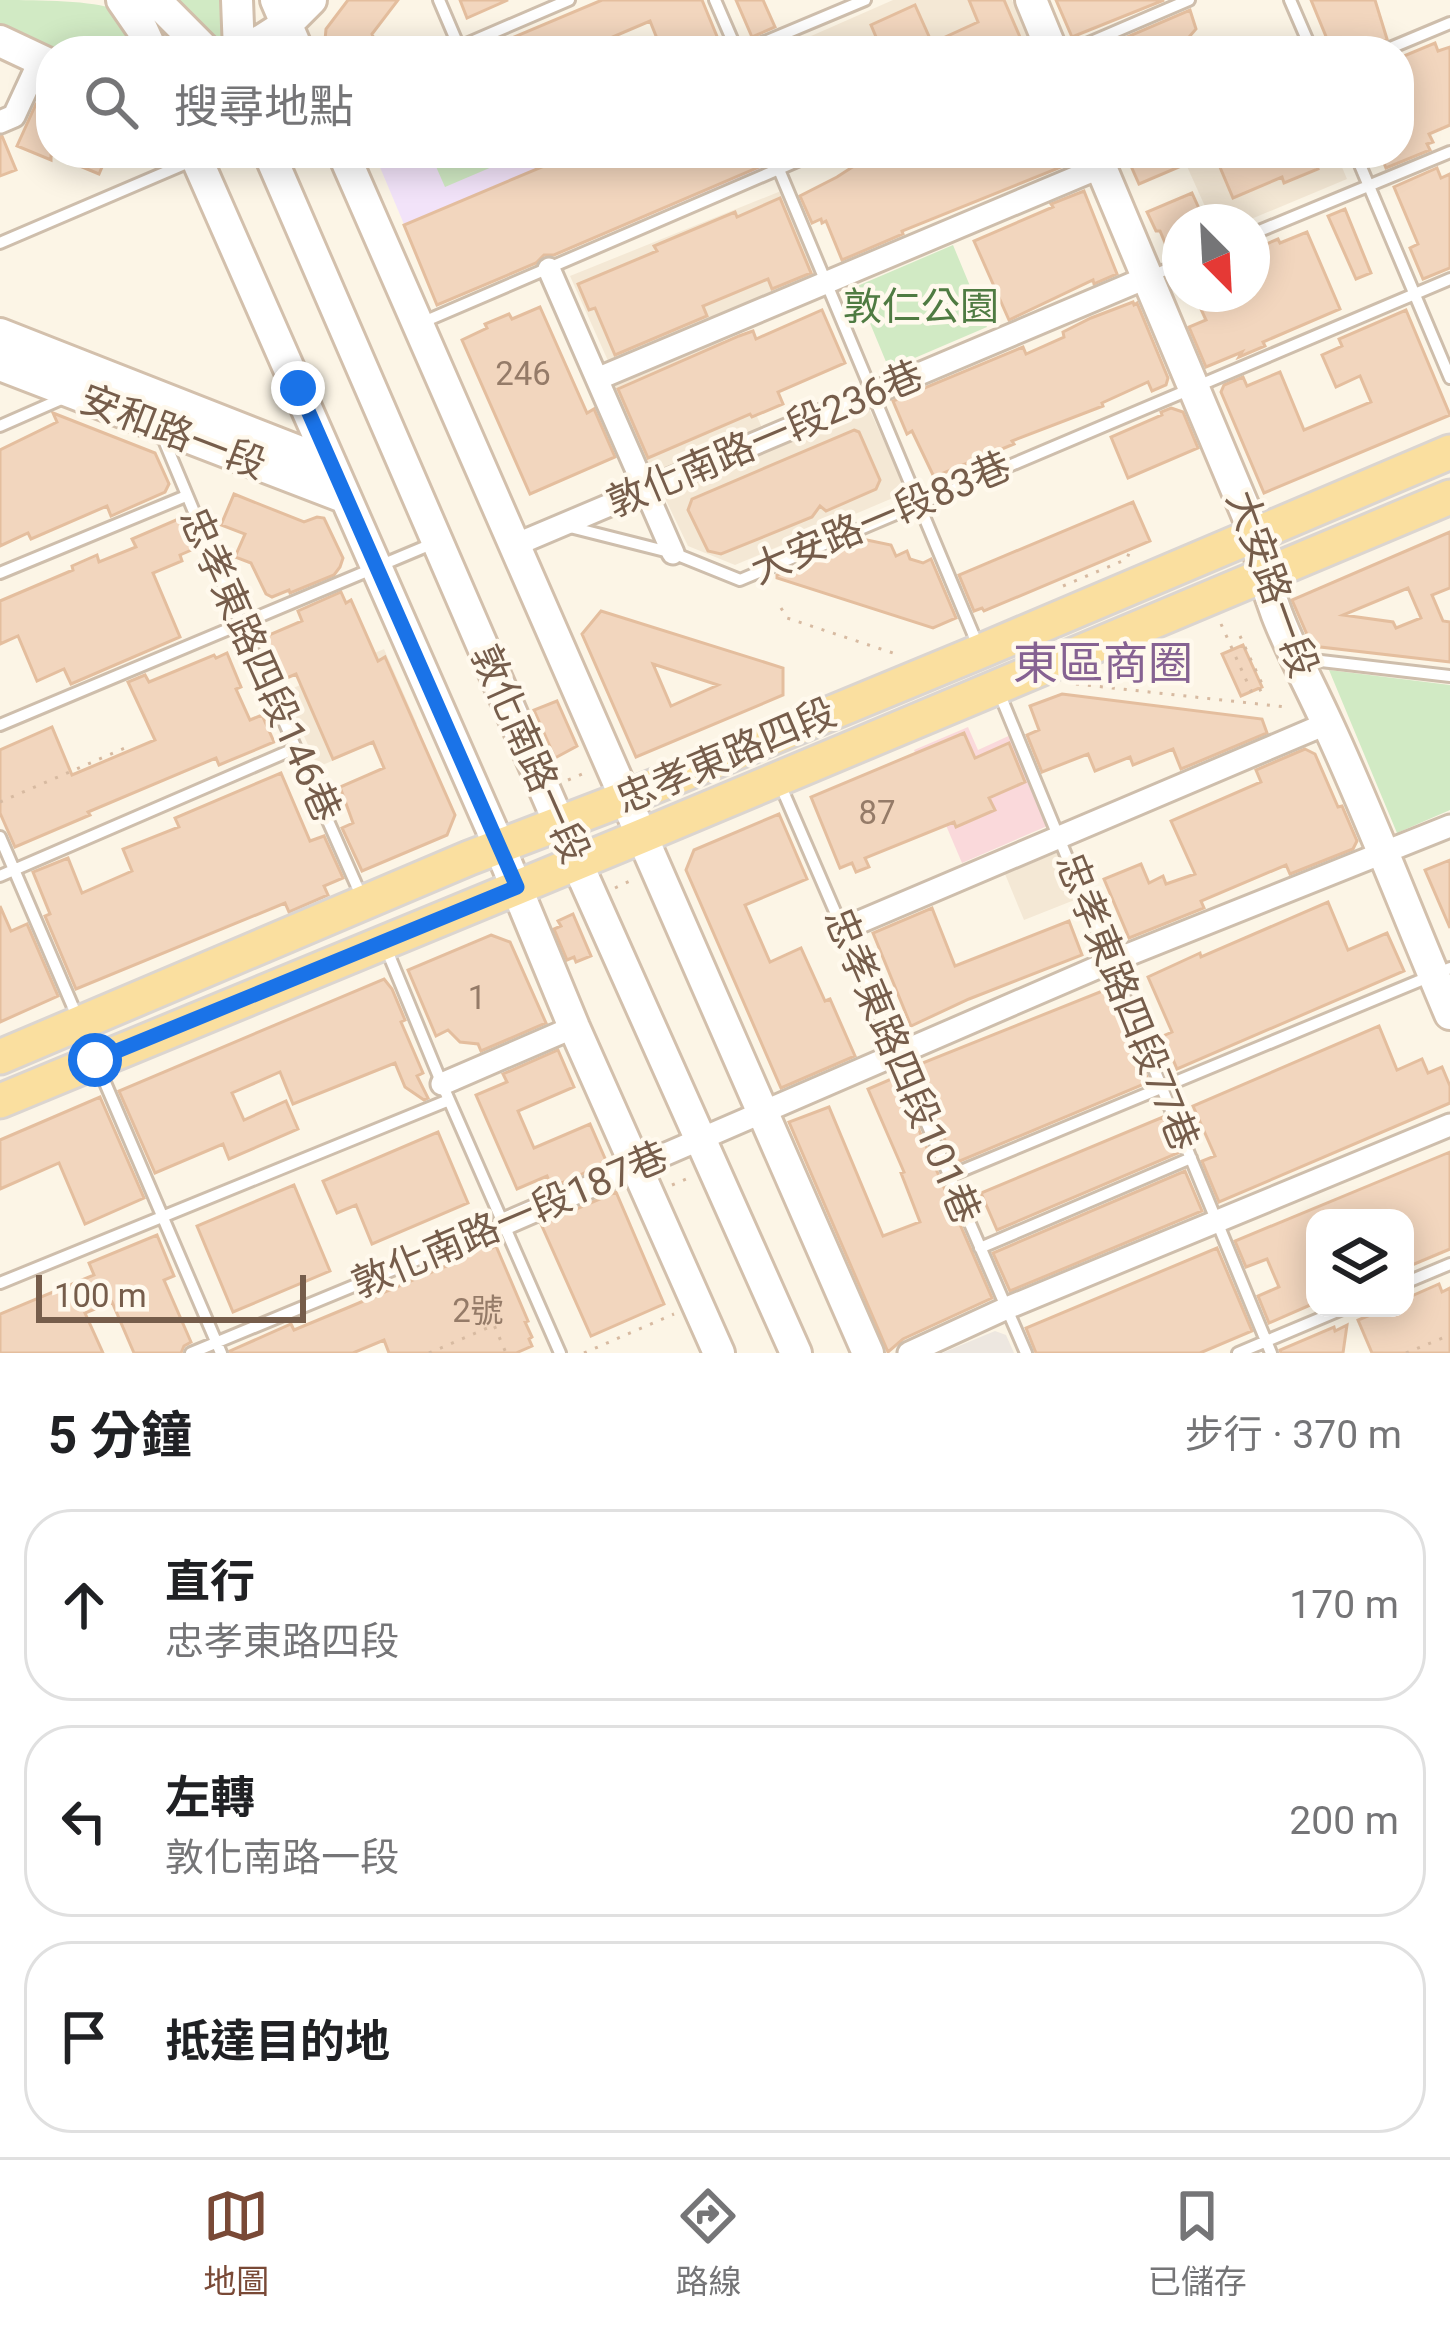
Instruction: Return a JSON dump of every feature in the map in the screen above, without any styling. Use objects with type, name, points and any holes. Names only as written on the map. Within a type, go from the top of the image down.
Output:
[{"type":"main road","points":[[122,0],[145,36]]},
{"type":"main road","points":[[155,0],[191,36]]},
{"type":"main road","points":[[236,0],[240,36]]},
{"type":"main road","points":[[287,25],[311,0]]},
{"type":"main road","points":[[1030,0],[1046,36]]},
{"type":"main road","points":[[0,41],[36,59]]},
{"type":"main road","name":"敦化南路一段","points":[[201,168],[719,1353]]},
{"type":"main road","name":"敦化南路一段","points":[[275,168],[560,825],[796,1353]]},
{"type":"main road","name":"敦化南路一段","points":[[350,168],[868,1353]]},
{"type":"main road","name":"大安路一段","points":[[1101,168],[1256,536],[1262,576],[1294,658],[1442,972],[1450,1015]]},
{"type":"main road","name":"安和路一段","points":[[0,334],[332,464]]},
{"type":"main road","name":"安和路一段","points":[[0,365],[346,498]]},
{"type":"main road","name":"忠孝東路四段","points":[[0,1057],[1450,452]]},
{"type":"main road","name":"忠孝東路四段","points":[[0,1101],[1450,497]]},
{"type":"street","points":[[0,122],[14,116],[36,78]]},
{"type":"street","points":[[597,379],[825,284],[1080,168]]},
{"type":"street","points":[[549,268],[673,553]]},
{"type":"street","name":"敦化南路一段236巷","points":[[515,545],[1148,277]]},
{"type":"street","name":"忠孝東路四段77巷","points":[[981,651],[997,687]]},
{"type":"street","points":[[843,928],[1328,723]]},
{"type":"street","name":"敦化南路一段187巷","points":[[504,1224],[1110,962],[1450,826]]},
{"type":"street","points":[[445,1092],[574,1027]]},
{"type":"street","points":[[909,1353],[1450,1125]]},
{"type":"lane","points":[[440,0],[451,36]]},
{"type":"lane","points":[[485,36],[568,0]]},
{"type":"lane","points":[[715,0],[733,36]]},
{"type":"lane","points":[[777,36],[865,0]]},
{"type":"lane","points":[[1105,36],[1189,0]]},
{"type":"lane","points":[[1290,0],[1306,36]]},
{"type":"lane","points":[[1414,38],[1450,23]]},
{"type":"lane","points":[[1414,166],[1450,152]]},
{"type":"lane","points":[[0,243],[169,168]]},
{"type":"lane","points":[[1361,168],[1450,378]]},
{"type":"lane","points":[[1270,226],[1410,168]]},
{"type":"lane","points":[[418,324],[777,169],[981,651]]},
{"type":"lane","points":[[1148,277],[1162,271]]},
{"type":"lane","name":"大安路一段83巷","points":[[562,525],[673,553],[740,580],[1450,279]]},
{"type":"lane","points":[[0,426],[74,393]]},
{"type":"lane","name":"忠孝東路四段146巷","points":[[159,426],[364,903]]},
{"type":"lane","points":[[0,573],[186,496]]},
{"type":"lane","points":[[0,724],[437,541]]},
{"type":"lane","points":[[1294,658],[1450,676]]},
{"type":"lane","name":"忠孝東路四段77巷","points":[[997,687],[1268,1347]]},
{"type":"lane","points":[[0,877],[296,748]]},
{"type":"lane","name":"忠孝東路四段101巷","points":[[777,779],[1027,1353]]},
{"type":"lane","points":[[0,837],[80,1023]]},
{"type":"lane","points":[[383,942],[558,1352]]},
{"type":"lane","points":[[949,1176],[1442,972]]},
{"type":"lane","points":[[95,1060],[218,1348]]},
{"type":"lane","points":[[0,1283],[163,1217],[445,1092]]},
{"type":"lane","points":[[980,1248],[1191,1158]]},
{"type":"lane","name":"敦化南路一段187巷","points":[[191,1353],[218,1348],[504,1224]]},
{"type":"lane","points":[[1414,1279],[1450,1264]]},
{"type":"lane","points":[[1238,1353],[1268,1347],[1327,1317]]},
{"type":"path","points":[[1063,586],[1127,559],[1129,553]]},
{"type":"path","points":[[781,608],[787,618],[914,660]]},
{"type":"path","points":[[1218,617],[1252,693],[1250,703]]},
{"type":"path","points":[[1240,636],[1264,688],[1252,693]]},
{"type":"path","points":[[1076,684],[1286,707]]},
{"type":"path","points":[[0,802],[132,745]]},
{"type":"path","points":[[565,781],[591,770]]},
{"type":"path","points":[[609,890],[638,878]]},
{"type":"path","points":[[584,1353],[676,1313]]},
{"type":"path","points":[[428,1353],[494,1325],[506,1353]]},
{"type":"path","points":[[1406,1353],[1450,1335]]},
{"type":"shaded area","points":[[893,0],[1012,0],[1028,36],[811,36]]},
{"type":"shaded area","points":[[380,168],[762,168],[438,305]]},
{"type":"shaded area","points":[[1188,168],[1342,168],[1347,179],[1270,211],[1270,204],[1204,204]]},
{"type":"shaded area","points":[[781,191],[819,278],[609,363],[570,276]]},
{"type":"shaded area","points":[[720,333],[763,430],[648,478],[605,381]]},
{"type":"shaded area","points":[[867,404],[907,492],[735,565],[688,546],[661,490]]},
{"type":"shaded area","points":[[384,649],[417,724],[318,767],[284,692]]},
{"type":"shaded area","points":[[968,727],[978,750],[1015,733],[1052,824],[962,863],[914,750]]},
{"type":"shaded area","points":[[1059,852],[1077,899],[1024,920],[1005,874]]},
{"type":"shaded area","points":[[995,1331],[1006,1335],[1014,1353],[942,1353]]},
{"type":"green space","points":[[0,0],[73,2],[110,8],[129,36],[36,36],[36,43],[0,24]]},
{"type":"green space","points":[[174,0],[225,0],[224,36],[209,36]]},
{"type":"green space","points":[[437,168],[490,168],[445,187]]},
{"type":"green space","name":"敦仁公園","points":[[953,245],[987,327],[889,369],[855,287]]},
{"type":"green space","points":[[1329,670],[1450,685],[1450,810],[1397,833]]},
{"type":"building","points":[[348,0],[398,0],[373,36],[325,36]]},
{"type":"building","points":[[460,0],[508,0],[467,18]]},
{"type":"building","points":[[602,0],[702,0],[717,36],[656,36],[650,21],[615,36],[517,36]]},
{"type":"building","points":[[736,0],[763,0],[775,27],[752,36]]},
{"type":"building","points":[[969,0],[1004,0],[1020,36],[947,36],[978,22]]},
{"type":"building","points":[[1056,0],[1164,0],[1074,36]]},
{"type":"building","points":[[1311,0],[1375,0],[1386,36],[1326,36]]},
{"type":"building","points":[[915,5],[929,36],[876,36],[871,25]]},
{"type":"building","points":[[1190,10],[1196,29],[1190,36],[1129,36]]},
{"type":"building","points":[[1435,43],[1438,51],[1450,47],[1450,125],[1429,134],[1430,150],[1414,157],[1414,52]]},
{"type":"building","points":[[36,104],[36,154],[17,146]]},
{"type":"building","points":[[0,137],[16,170],[0,176]]},
{"type":"building","points":[[539,168],[757,168],[554,255],[544,255],[536,263],[437,305],[404,225]]},
{"type":"building","points":[[851,168],[1059,168],[842,260],[826,221],[812,223],[800,196]]},
{"type":"building","points":[[1132,168],[1177,168],[1139,184]]},
{"type":"building","points":[[1220,168],[1318,169],[1284,183],[1282,177],[1233,198]]},
{"type":"building","points":[[1437,168],[1441,178],[1450,174],[1450,268],[1423,279],[1410,248],[1418,244],[1394,187]]},
{"type":"building","points":[[1084,191],[1117,274],[1094,284],[1093,280],[1009,320],[974,241]]},
{"type":"building","points":[[1192,193],[1197,204],[1166,204]]},
{"type":"building","points":[[780,198],[811,273],[772,289],[768,279],[703,306],[707,316],[615,355],[595,308],[589,310],[578,284],[657,251],[654,246]]},
{"type":"building","points":[[1162,206],[1162,236],[1156,231],[1147,212]]},
{"type":"building","points":[[1345,209],[1371,273],[1356,279],[1328,216]]},
{"type":"building","points":[[1307,232],[1340,309],[1263,342],[1265,346],[1206,367],[1189,327],[1206,320],[1202,312],[1270,312],[1270,242],[1278,239],[1280,243]]},
{"type":"building","points":[[1133,302],[1168,378],[1166,385],[1152,391],[1148,382],[1103,406],[934,477],[893,401],[1023,347],[1026,354],[1091,318]]},
{"type":"building","points":[[540,307],[587,413],[594,409],[615,457],[530,494],[462,340],[487,328],[485,324]]},
{"type":"building","points":[[822,310],[845,363],[778,392],[783,404],[648,458],[618,389],[739,336],[753,331],[756,339]]},
{"type":"building","points":[[1406,310],[1450,415],[1264,493],[1221,392],[1224,385],[1243,377],[1247,386],[1280,372],[1304,430],[1371,402],[1360,376],[1336,387],[1322,355],[1342,346],[1339,339]]},
{"type":"building","points":[[1171,408],[1183,412],[1198,448],[1128,478],[1111,437]]},
{"type":"building","points":[[53,413],[155,453],[169,484],[165,492],[111,516],[107,506],[31,539],[28,533],[0,546],[0,450],[57,422]]},
{"type":"building","points":[[854,430],[880,480],[876,489],[826,511],[820,506],[812,517],[721,554],[708,551],[688,510],[692,499]]},
{"type":"building","points":[[234,494],[304,522],[324,518],[343,558],[340,567],[334,575],[290,593],[266,594],[251,563],[235,557],[245,534],[221,525]]},
{"type":"building","points":[[1133,502],[1150,541],[984,611],[974,611],[959,575]]},
{"type":"building","points":[[183,517],[196,548],[180,555],[182,561],[153,573],[180,637],[71,684],[64,669],[37,681],[18,636],[0,644],[0,601],[97,555],[99,562],[136,547],[132,539]]},
{"type":"building","points":[[1450,532],[1450,588],[1432,595],[1443,621],[1450,622],[1450,662],[1312,646],[1292,600]],"holes":[[[1408,588],[1421,618],[1396,628],[1393,622],[1343,615]]]},
{"type":"building","points":[[862,539],[891,545],[896,556],[907,551],[910,559],[923,563],[931,559],[956,618],[933,628],[777,578]]},
{"type":"building","points":[[341,592],[346,603],[351,600],[378,661],[385,657],[455,815],[447,835],[362,871],[342,828],[353,823],[340,787],[384,768],[373,742],[333,759],[296,674],[282,680],[262,638],[302,621],[298,611]]},
{"type":"building","points":[[601,611],[783,668],[783,695],[636,757],[582,634]],"holes":[[[653,664],[718,685],[671,706]]]},
{"type":"building","points":[[1243,645],[1262,687],[1241,696],[1222,654]]},
{"type":"building","points":[[227,653],[250,720],[262,715],[274,742],[219,765],[216,758],[15,847],[0,813],[0,750],[52,727],[72,775],[155,740],[128,682],[145,675],[149,682]]},
{"type":"building","points":[[1062,694],[1262,719],[1267,733],[1181,769],[1173,749],[1133,765],[1130,757],[1095,771],[1088,754],[1042,772],[1027,735],[1039,730],[1030,706]]},
{"type":"building","points":[[557,701],[577,746],[555,758],[534,710]]},
{"type":"building","points":[[964,733],[975,758],[1009,743],[1025,782],[989,798],[995,810],[865,858],[869,867],[856,872],[852,863],[840,868],[811,797]]},
{"type":"building","points":[[1305,749],[1315,754],[1338,807],[1342,806],[1357,841],[1353,849],[1290,874],[1286,865],[1201,901],[1204,908],[1129,938],[1104,879],[1141,864],[1149,883],[1163,876],[1166,884],[1195,874],[1171,821],[1261,782],[1256,770]]},
{"type":"building","points":[[281,773],[310,841],[324,836],[343,878],[324,886],[328,895],[289,912],[285,903],[76,989],[45,916],[50,914],[33,872],[68,858],[82,893],[132,871],[123,849],[179,827],[175,818]]},
{"type":"building","points":[[779,814],[807,879],[745,905],[770,962],[801,948],[855,1056],[781,1088],[686,870],[694,850]]},
{"type":"building","points":[[1450,860],[1450,928],[1425,870]]},
{"type":"building","points":[[1328,902],[1348,950],[1387,933],[1404,971],[1177,1069],[1163,1036],[1172,1032],[1148,977]]},
{"type":"building","points":[[0,906],[11,931],[27,924],[58,996],[0,1022]]},
{"type":"building","points":[[932,908],[955,966],[1069,921],[1082,955],[911,1026],[873,933]]},
{"type":"building","points":[[573,914],[591,956],[576,962],[574,957],[567,960],[554,929],[561,926],[558,921]]},
{"type":"building","points":[[491,935],[510,942],[546,1023],[481,1051],[478,1044],[460,1042],[448,1030],[436,1036],[408,970]]},
{"type":"building","points":[[384,979],[405,1020],[401,1022],[423,1073],[417,1076],[428,1098],[405,1087],[395,1063],[293,1104],[280,1072],[232,1093],[244,1120],[286,1101],[298,1129],[229,1159],[223,1144],[155,1173],[119,1091]]},
{"type":"building","points":[[1110,988],[1149,1082],[955,1163],[914,1069]]},
{"type":"building","points":[[1379,1026],[1397,1070],[1422,1059],[1428,1073],[1442,1067],[1450,1086],[1450,1103],[1219,1202],[1202,1161],[1215,1156],[1193,1106]]},
{"type":"building","points":[[558,1050],[574,1087],[518,1111],[534,1148],[590,1124],[607,1163],[552,1187],[547,1176],[517,1189],[476,1095],[507,1082],[503,1074]]},
{"type":"building","points":[[896,1077],[992,1298],[903,1339],[888,1352],[789,1122],[829,1107],[883,1236],[920,1222],[868,1089]]},
{"type":"building","points":[[100,1097],[144,1198],[85,1224],[59,1163],[0,1189],[0,1140]]},
{"type":"building","points":[[1163,1117],[1178,1153],[997,1230],[981,1193]]},
{"type":"building","points":[[438,1132],[468,1203],[372,1244],[356,1205],[337,1213],[323,1181]]},
{"type":"building","points":[[1450,1152],[1450,1249],[1414,1264],[1414,1209],[1312,1209]]},
{"type":"building","points":[[1185,1171],[1202,1211],[1010,1291],[993,1253]]},
{"type":"building","points":[[294,1185],[330,1271],[233,1312],[197,1226]]},
{"type":"building","points":[[616,1192],[664,1304],[591,1336],[541,1224]]},
{"type":"building","points":[[1306,1212],[1306,1307],[1269,1323],[1258,1296],[1279,1287],[1267,1259],[1246,1267],[1235,1241]]},
{"type":"building","points":[[157,1235],[174,1276],[164,1280],[191,1342],[181,1353],[134,1353],[112,1302],[85,1313],[103,1353],[0,1353],[0,1314],[94,1275],[89,1263]]},
{"type":"building","points":[[490,1244],[496,1246],[532,1337],[532,1346],[516,1353],[389,1353],[384,1340],[353,1353],[230,1351],[291,1324],[294,1330]]},
{"type":"building","points":[[1217,1248],[1252,1331],[1200,1353],[1036,1353],[1026,1328]]},
{"type":"building","points":[[1439,1284],[1442,1292],[1450,1288],[1450,1353],[1372,1353],[1358,1320],[1414,1317],[1414,1295]]},
{"type":"building","points":[[1347,1325],[1343,1353],[1281,1353],[1334,1327],[1335,1331]]},
{"type":"district","name":"東區商圈","points":[[1103,663]]},
{"type":"route","points":[[95,1060],[517,887],[298,388]]}]
